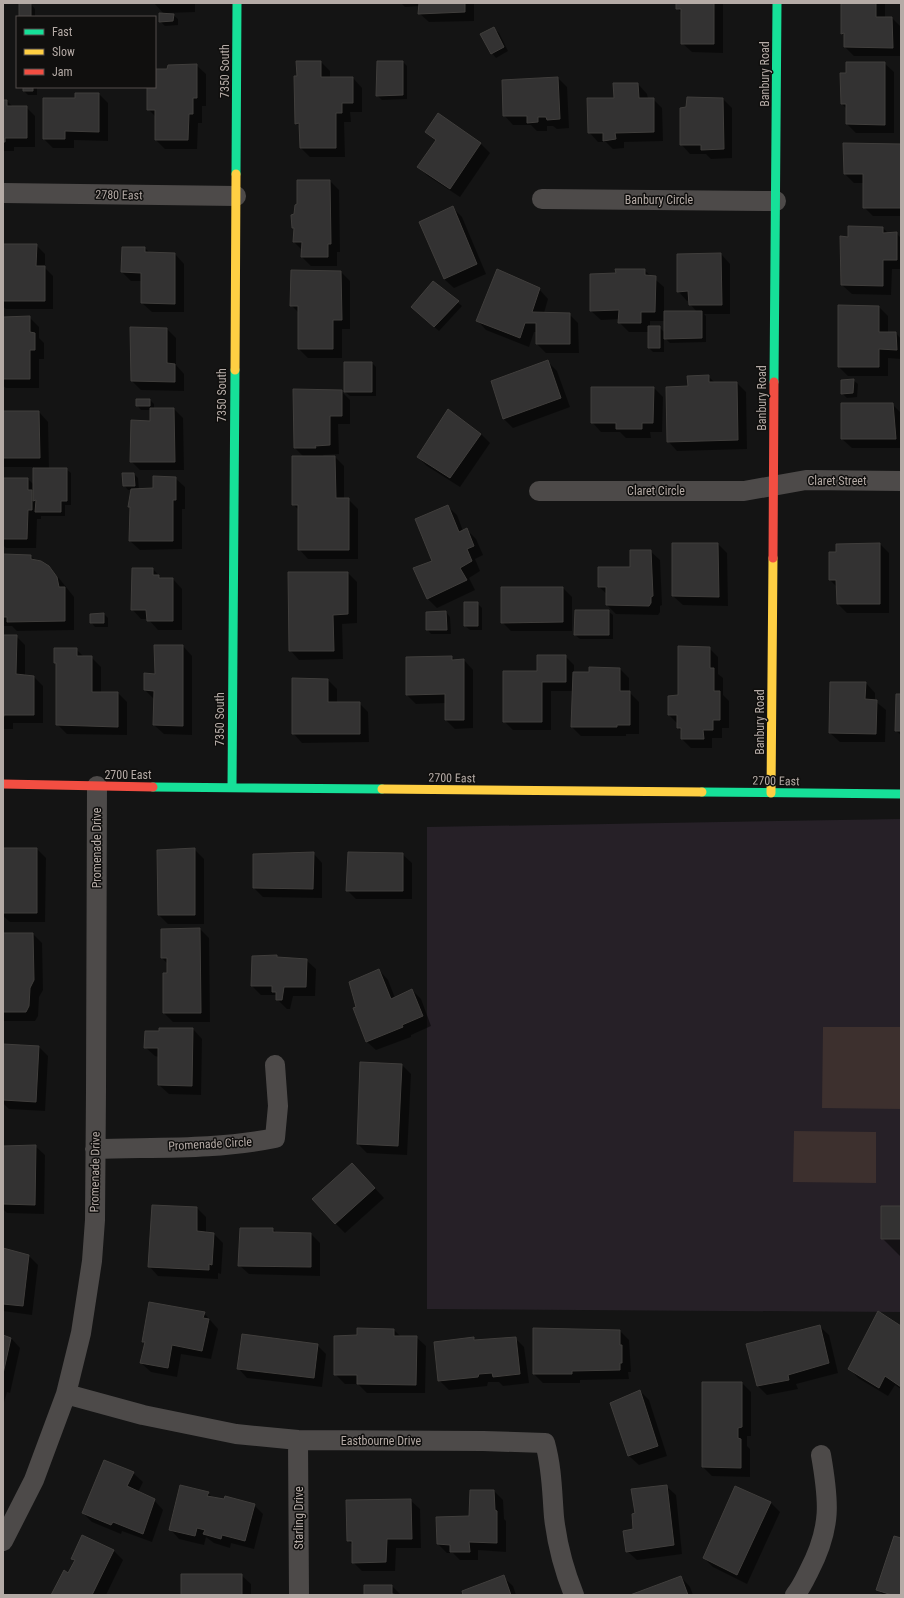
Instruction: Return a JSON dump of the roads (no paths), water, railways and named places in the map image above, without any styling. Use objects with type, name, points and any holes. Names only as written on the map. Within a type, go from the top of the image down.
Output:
[{"type":"street","name":"7350 South","points":[[232,787],[237,3]]},
{"type":"street","name":"Banbury Road","points":[[771,793],[777,3]]},
{"type":"street","name":"2780 East","points":[[3,193],[236,196]]},
{"type":"street","name":"Banbury Circle","points":[[542,199],[776,201]]},
{"type":"street","name":"Claret Street","points":[[773,486],[806,480],[901,481]]},
{"type":"street","name":"Claret Circle","points":[[539,491],[744,490],[773,486]]},
{"type":"street","name":"2700 East","points":[[3,784],[901,794]]},
{"type":"street","name":"Promenade Drive","points":[[3,1541],[34,1480],[66,1394],[81,1333],[92,1261],[96,1148],[97,786]]},
{"type":"street","name":"Promenade Circle","points":[[96,1148],[217,1146],[275,1138],[278,1106],[275,1065]]},
{"type":"street","name":"Eastbourne Drive","points":[[66,1394],[144,1415],[209,1429],[298,1440],[483,1441],[545,1443],[550,1464],[554,1518],[560,1552],[574,1595]]},
{"type":"street","name":"Starling Drive","points":[[298,1440],[299,1595]]},
{"type":"street","points":[[795,1595],[814,1560],[825,1530],[828,1495],[821,1455]]}]
